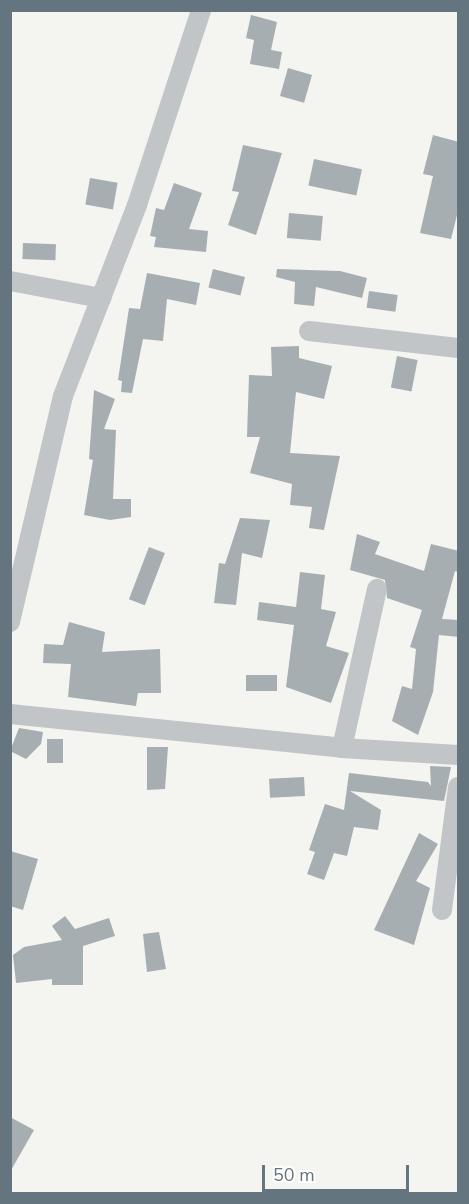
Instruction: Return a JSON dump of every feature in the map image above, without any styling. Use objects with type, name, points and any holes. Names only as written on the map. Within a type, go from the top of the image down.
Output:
[{"type":"street","points":[[10,622],[63,396],[101,298],[201,10]]},
{"type":"street","points":[[10,281],[101,298]]},
{"type":"street","points":[[309,330],[459,348]]},
{"type":"street","points":[[342,748],[377,589]]},
{"type":"street","points":[[10,714],[342,748],[459,755]]},
{"type":"street","points":[[442,910],[459,787]]},
{"type":"building","points":[[251,15],[277,22],[271,50],[282,52],[279,69],[250,64],[254,40],[246,38]]},
{"type":"building","points":[[288,68],[312,75],[304,103],[280,96]]},
{"type":"building","points":[[433,135],[459,142],[459,207],[451,239],[420,233],[433,176],[423,174]]},
{"type":"building","points":[[243,145],[282,153],[256,235],[228,225],[239,192],[232,191]]},
{"type":"building","points":[[314,159],[362,169],[356,196],[308,185]]},
{"type":"building","points":[[90,178],[118,183],[113,209],[85,205]]},
{"type":"building","points":[[174,183],[202,193],[189,229],[208,231],[206,252],[154,247],[156,237],[150,236],[156,208],[164,210]]},
{"type":"building","points":[[289,213],[323,216],[321,241],[287,238]]},
{"type":"building","points":[[23,243],[56,244],[55,260],[22,259]]},
{"type":"building","points":[[213,269],[245,277],[240,295],[208,287]]},
{"type":"building","points":[[277,269],[340,271],[367,278],[362,298],[316,287],[314,306],[294,304],[295,282],[276,277]]},
{"type":"building","points":[[147,273],[200,283],[196,305],[167,299],[163,341],[143,339],[132,393],[121,392],[122,381],[118,380],[129,308],[140,309]]},
{"type":"building","points":[[369,291],[398,295],[395,312],[367,308]]},
{"type":"building","points":[[299,346],[299,358],[332,366],[324,399],[296,392],[290,453],[340,456],[324,530],[309,528],[312,507],[290,505],[292,484],[250,473],[260,437],[247,437],[249,375],[272,376],[271,347]]},
{"type":"building","points":[[397,356],[418,360],[412,391],[391,387]]},
{"type":"building","points":[[94,390],[115,399],[104,429],[116,430],[113,499],[131,499],[131,517],[110,520],[84,515],[93,460],[89,459]]},
{"type":"building","points":[[240,518],[270,520],[262,558],[242,553],[236,605],[214,603],[219,563],[225,564]]},
{"type":"building","points":[[357,534],[380,542],[375,554],[424,571],[431,544],[459,551],[459,572],[455,571],[442,619],[459,620],[459,637],[439,635],[433,692],[418,735],[392,721],[402,686],[412,689],[416,649],[410,647],[422,610],[387,598],[385,580],[350,570]]},
{"type":"building","points":[[149,547],[165,553],[145,605],[129,599]]},
{"type":"building","points":[[300,572],[325,575],[321,609],[336,612],[326,646],[349,653],[331,703],[286,687],[294,625],[257,620],[259,602],[296,607]]},
{"type":"building","points":[[69,622],[105,632],[102,652],[160,649],[161,693],[138,693],[136,706],[68,697],[71,664],[43,663],[44,644],[63,645]]},
{"type":"building","points":[[246,675],[277,675],[277,691],[246,691]]},
{"type":"building","points":[[19,728],[43,732],[41,744],[26,759],[10,751]]},
{"type":"building","points":[[47,739],[63,739],[63,763],[47,763]]},
{"type":"building","points":[[147,747],[168,747],[165,789],[147,790]]},
{"type":"building","points":[[430,766],[451,767],[444,801],[350,791],[381,810],[378,830],[354,827],[347,856],[334,853],[324,880],[307,874],[315,852],[309,850],[325,804],[344,810],[349,773],[428,782],[431,786]]},
{"type":"building","points":[[304,777],[305,796],[270,798],[269,779]]},
{"type":"building","points":[[419,833],[438,844],[416,881],[430,888],[414,945],[374,930]]},
{"type":"building","points":[[10,851],[38,859],[23,910],[10,906]]},
{"type":"building","points":[[65,916],[75,929],[109,918],[115,936],[83,946],[83,985],[52,985],[52,979],[16,983],[13,955],[24,947],[62,940],[52,926]]},
{"type":"building","points":[[159,932],[166,969],[147,972],[143,934]]},
{"type":"building","points":[[10,1117],[34,1130],[10,1172]]}]
